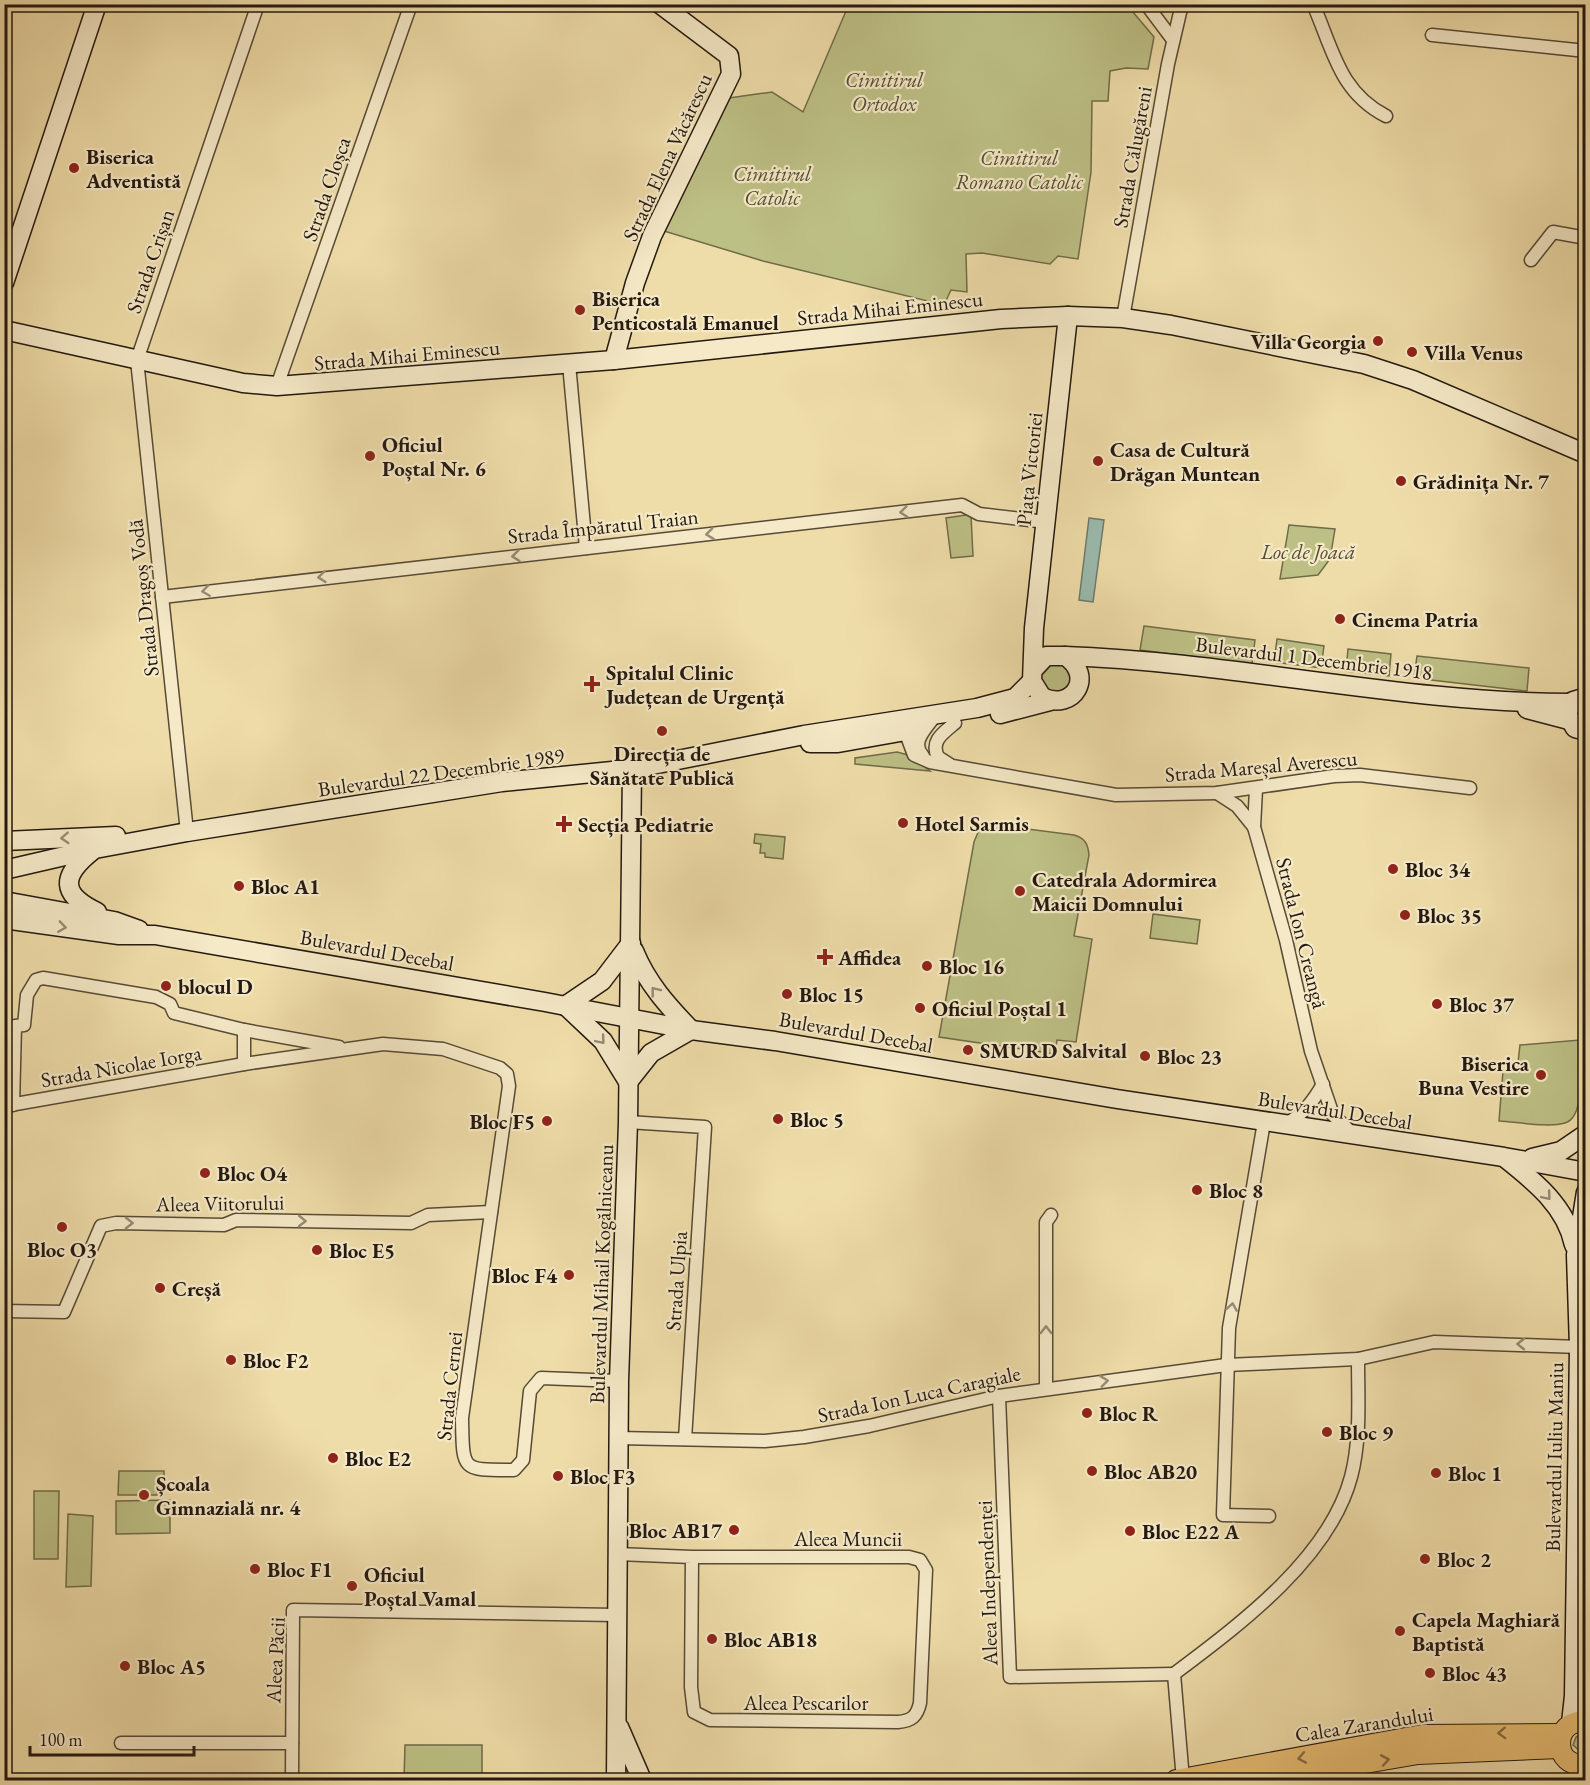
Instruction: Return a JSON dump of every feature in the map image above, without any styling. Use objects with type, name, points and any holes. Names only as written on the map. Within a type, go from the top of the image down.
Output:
[{"type":"main road","points":[[1569,1732],[1567,1760],[1573,1764],[1586,1764]]},
{"type":"main road","name":"Calea Zarandului","points":[[1181,1780],[1422,1735],[1569,1732]]},
{"type":"main road","name":"Calea Zarandului","points":[[1265,1780],[1418,1754],[1569,1732]]},
{"type":"street","points":[[4,283],[97,4]]},
{"type":"street","name":"Strada Crișan","points":[[137,360],[258,4]]},
{"type":"street","name":"Strada Cloșca","points":[[277,386],[411,4]]},
{"type":"street","name":"Strada Elena Văcărescu","points":[[614,360],[635,283],[652,236],[731,74],[729,56],[660,4]]},
{"type":"street","points":[[1146,4],[1173,40]]},
{"type":"street","name":"Strada Călugăreni","points":[[1123,318],[1173,40],[1182,4]]},
{"type":"street","points":[[1313,4],[1348,86],[1371,108],[1386,116]]},
{"type":"street","points":[[1432,35],[1586,51]]},
{"type":"street","points":[[1531,260],[1553,232],[1586,238]]},
{"type":"street","name":"Strada Mihai Eminescu","points":[[4,330],[243,383],[277,386],[614,360],[962,322],[1068,316],[1123,318],[1171,325],[1364,364],[1413,380],[1586,454]]},
{"type":"street","name":"Piața Victoriei","points":[[1033,676],[1034,628],[1068,316]]},
{"type":"street","name":"Strada Dragoș Vodă","points":[[137,360],[187,832]]},
{"type":"street","points":[[569,364],[586,548]]},
{"type":"street","name":"Strada Împăratul Traian","points":[[162,597],[962,505],[980,514],[1046,522]]},
{"type":"street","points":[[1034,628],[1077,667],[1079,683]]},
{"type":"street","points":[[1062,655],[1046,656],[1033,676],[1035,690],[1050,701],[1058,702],[1072,696],[1079,683],[1097,668],[1118,658]]},
{"type":"street","name":"Bulevardul 1 Decembrie 1918","points":[[1062,655],[1118,658],[1581,714]]},
{"type":"street","name":"Bulevardul 22 Decembrie 1989","points":[[773,741],[838,743],[905,731],[932,721],[1005,702],[1023,692],[1033,676]]},
{"type":"street","name":"Bulevardul 22 Decembrie 1989","points":[[4,870],[94,849],[187,832],[502,782],[632,769],[773,741],[932,721],[955,723],[1050,701]]},
{"type":"street","points":[[930,762],[920,753],[917,746],[918,740],[932,721]]},
{"type":"street","points":[[950,765],[938,757],[935,746],[939,736],[955,723]]},
{"type":"street","points":[[905,731],[914,754],[930,762]]},
{"type":"street","name":"Strada Mareșal Averescu","points":[[930,762],[976,772],[1116,795],[1217,793],[1334,776],[1360,775],[1470,788]]},
{"type":"street","name":"Bulevardul Mihail Kogălniceanu","points":[[616,1780],[618,1438],[628,1122],[632,769]]},
{"type":"street","name":"Strada Ion Creangă","points":[[1256,789],[1254,827],[1286,940],[1311,1052],[1333,1115],[1355,1136]]},
{"type":"street","points":[[1217,793],[1237,806],[1254,827]]},
{"type":"street","name":"Bulevardul 22 Decembrie 1989","points":[[4,841],[187,832]]},
{"type":"street","points":[[94,849],[74,870],[69,885],[71,893],[79,903],[114,921]]},
{"type":"street","name":"Bulevardul Decebal","points":[[4,901],[114,921],[155,935],[691,1030],[775,1041],[1264,1122],[1504,1157],[1586,1172]]},
{"type":"street","name":"Bulevardul Decebal","points":[[4,919],[119,935],[155,935]]},
{"type":"street","points":[[631,943],[644,975],[655,992],[691,1030],[651,1053],[628,1082],[603,1041],[565,1006],[602,981],[631,943]]},
{"type":"street","points":[[9,1105],[15,1026],[24,1025],[27,995],[36,980],[53,979],[156,997],[170,1004],[174,1013],[244,1030],[349,1049]]},
{"type":"street","points":[[244,1030],[244,1064]]},
{"type":"street","name":"Strada Nicolae Iorga","points":[[9,1105],[244,1064],[382,1044],[443,1049],[500,1068],[507,1074],[509,1086]]},
{"type":"street","points":[[1284,1125],[1300,1116],[1314,1101],[1323,1084]]},
{"type":"street","name":"Strada Cernei","points":[[509,1086],[462,1418],[462,1452],[467,1463],[476,1470],[514,1470],[519,1466],[523,1460],[530,1392],[541,1378],[619,1381]]},
{"type":"street","name":"Strada Ulpia","points":[[628,1122],[705,1127],[685,1438]]},
{"type":"street","points":[[1264,1122],[1234,1295],[1226,1365],[1223,1515],[1269,1516]]},
{"type":"street","points":[[1504,1157],[1546,1156],[1561,1151],[1586,1134]]},
{"type":"street","points":[[1504,1157],[1551,1200],[1567,1223],[1576,1255]]},
{"type":"street","name":"Bulevardul Iuliu Maniu","points":[[1569,1732],[1574,1696],[1579,1347],[1576,1255],[1586,1192]]},
{"type":"street","name":"Aleea Viitorului","points":[[4,1311],[64,1312],[101,1226],[116,1222],[224,1225],[237,1220],[411,1222],[428,1215],[491,1212]]},
{"type":"street","points":[[1046,1389],[1046,1222],[1051,1215]]},
{"type":"street","name":"Strada Ion Luca Caragiale","points":[[618,1438],[765,1441],[804,1437],[869,1426],[999,1396],[1226,1365],[1358,1359],[1434,1342],[1579,1347]]},
{"type":"street","points":[[1181,1780],[1174,1674],[1217,1641],[1290,1575],[1325,1536],[1346,1495],[1353,1464],[1358,1359]]},
{"type":"street","name":"Aleea Independenței","points":[[999,1396],[1010,1677],[1174,1674]]},
{"type":"street","name":"Aleea Muncii","points":[[617,1554],[692,1557],[909,1557],[920,1560],[926,1570],[917,1713]]},
{"type":"street","name":"Aleea Pescarilor","points":[[692,1557],[691,1687],[694,1712],[710,1720],[906,1722],[917,1713]]},
{"type":"street","name":"Aleea Păcii","points":[[292,1780],[293,1610],[616,1615]]},
{"type":"street","points":[[615,1716],[642,1780]]},
{"type":"street","points":[[122,1743],[292,1743]]},
{"type":"green space","points":[[849,4],[1127,5],[1154,37],[1148,69],[1126,68],[1110,71],[1108,101],[1092,101],[1091,172],[1078,259],[1058,256],[1050,264],[982,253],[966,254],[967,292],[951,290],[944,305],[763,261],[664,231],[729,98],[772,92],[803,112]]},
{"type":"green space","points":[[971,516],[973,556],[951,558],[946,518]]},
{"type":"green space","name":"Loc de Joacă","points":[[1289,525],[1335,529],[1330,559],[1318,575],[1280,579]]},
{"type":"green space","points":[[1144,626],[1255,640],[1252,664],[1140,650]]},
{"type":"green space","points":[[1277,639],[1324,646],[1321,668],[1274,662]]},
{"type":"green space","points":[[1348,649],[1391,654],[1389,676],[1346,671]]},
{"type":"green space","points":[[1417,656],[1529,668],[1527,691],[1414,678]]},
{"type":"green space","points":[[1049,660],[1071,667],[1071,690],[1048,696],[1037,674]]},
{"type":"green space","points":[[897,752],[908,755],[930,771],[855,764],[855,758]]},
{"type":"green space","points":[[990,824],[1074,835],[1083,840],[1088,848],[1089,855],[1074,936],[1092,939],[1076,1042],[1057,1040],[1055,1054],[939,1037],[974,842],[979,830]]},
{"type":"green space","points":[[755,834],[785,837],[783,859],[765,857],[765,853],[760,853],[761,844],[754,843]]},
{"type":"green space","points":[[1153,914],[1200,920],[1197,944],[1150,938]]},
{"type":"green space","points":[[1580,1040],[1581,1086],[1577,1110],[1572,1118],[1565,1123],[1550,1125],[1499,1121],[1503,1071],[1517,1071],[1520,1045]]},
{"type":"green space","points":[[119,1471],[164,1471],[164,1495],[118,1495]]},
{"type":"green space","points":[[34,1491],[59,1491],[58,1559],[34,1559]]},
{"type":"green space","points":[[170,1500],[170,1533],[116,1534],[116,1501]]},
{"type":"green space","points":[[68,1514],[93,1516],[91,1586],[66,1587]]},
{"type":"green space","points":[[1581,1734],[1585,1735],[1585,1752],[1582,1753],[1573,1745],[1576,1737]]},
{"type":"green space","points":[[405,1745],[482,1745],[482,1780],[404,1780]]},
{"type":"shaded area","points":[[1089,518],[1104,520],[1093,602],[1079,600]]},
{"type":"place","name":"Biserica Adventistă","points":[[74,168]]},
{"type":"place","name":"Biserica Penticostală Emanuel","points":[[580,310]]},
{"type":"place","name":"Villa Georgia","points":[[1378,341]]},
{"type":"place","name":"Villa Venus","points":[[1412,352]]},
{"type":"place","name":"Oficiul Poștal Nr. 6","points":[[370,456]]},
{"type":"place","name":"Casa de Cultură Drăgan Muntean","points":[[1098,461]]},
{"type":"place","name":"Grădinița Nr. 7","points":[[1401,481]]},
{"type":"place","name":"Cinema Patria","points":[[1340,619]]},
{"type":"place","name":"Spitalul Clinic Județean de Urgență","points":[[592,684]]},
{"type":"place","name":"Direcția de Sănătate Publică","points":[[662,731]]},
{"type":"place","name":"Hotel Sarmis","points":[[903,823]]},
{"type":"place","name":"Secția Pediatrie","points":[[564,824]]},
{"type":"place","name":"Bloc 34","points":[[1393,869]]},
{"type":"place","name":"Bloc A1","points":[[239,886]]},
{"type":"place","name":"Catedrala Adormirea Maicii Domnului","points":[[1020,891]]},
{"type":"place","name":"Bloc 35","points":[[1405,915]]},
{"type":"place","name":"Affidea","points":[[825,957]]},
{"type":"place","name":"Bloc 16","points":[[927,966]]},
{"type":"place","name":"blocul D","points":[[166,986]]},
{"type":"place","name":"Bloc 15","points":[[787,994]]},
{"type":"place","name":"Bloc 37","points":[[1437,1004]]},
{"type":"place","name":"Oficiul Poștal 1","points":[[920,1008]]},
{"type":"place","name":"SMURD Salvital","points":[[968,1050]]},
{"type":"place","name":"Bloc 23","points":[[1145,1056]]},
{"type":"place","name":"Biserica Buna Vestire","points":[[1541,1075]]},
{"type":"place","name":"Bloc 5","points":[[778,1119]]},
{"type":"place","name":"Bloc F5","points":[[547,1121]]},
{"type":"place","name":"Bloc O4","points":[[205,1173]]},
{"type":"place","name":"Bloc 8","points":[[1197,1190]]},
{"type":"place","name":"Bloc O3","points":[[62,1227]]},
{"type":"place","name":"Bloc E5","points":[[317,1250]]},
{"type":"place","name":"Bloc F4","points":[[569,1275]]},
{"type":"place","name":"Creșă","points":[[160,1288]]},
{"type":"place","name":"Bloc F2","points":[[231,1360]]},
{"type":"place","name":"Bloc R","points":[[1087,1413]]},
{"type":"place","name":"Bloc 9","points":[[1327,1432]]},
{"type":"place","name":"Bloc E2","points":[[333,1458]]},
{"type":"place","name":"Bloc AB20","points":[[1092,1471]]},
{"type":"place","name":"Bloc 1","points":[[1436,1473]]},
{"type":"place","name":"Bloc F3","points":[[558,1476]]},
{"type":"place","name":"Școala Gimnazială nr. 4","points":[[144,1495]]},
{"type":"place","name":"Bloc AB17","points":[[734,1530]]},
{"type":"place","name":"Bloc E22 A","points":[[1130,1531]]},
{"type":"place","name":"Bloc 2","points":[[1425,1559]]},
{"type":"place","name":"Bloc F1","points":[[255,1569]]},
{"type":"place","name":"Oficiul Poștal Vamal","points":[[352,1586]]},
{"type":"place","name":"Capela Maghiară Baptistă","points":[[1400,1631]]},
{"type":"place","name":"Bloc AB18","points":[[712,1639]]},
{"type":"place","name":"Bloc A5","points":[[125,1666]]},
{"type":"place","name":"Bloc 43","points":[[1430,1673]]},
{"type":"park label","name":"Cimitirul Ortodox","points":[[884,91]]},
{"type":"park label","name":"Cimitirul Romano Catolic","points":[[1019,169]]},
{"type":"park label","name":"Cimitirul Catolic","points":[[772,185]]}]
